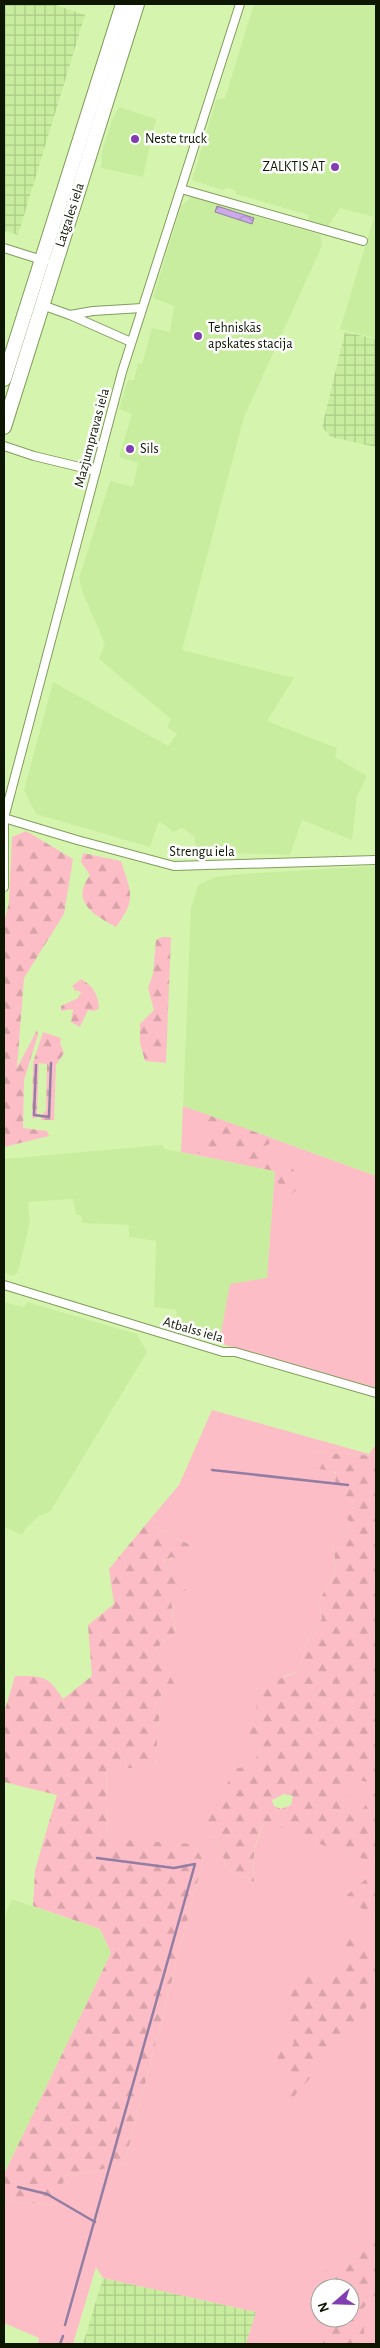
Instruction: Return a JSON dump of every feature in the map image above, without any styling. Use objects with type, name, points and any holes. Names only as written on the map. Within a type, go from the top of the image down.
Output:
[{"type":"highway","name":"Latgales iela","points":[[4,427],[42,305],[48,262],[123,4]]},
{"type":"highway","name":"Latgales iela","points":[[4,379],[48,262],[137,4]]},
{"type":"street","name":"Mazjumpravas iela","points":[[4,887],[4,818],[96,471],[131,342],[240,4]]},
{"type":"street","points":[[181,189],[363,241]]},
{"type":"street","points":[[4,248],[48,262]]},
{"type":"street","points":[[42,305],[70,315],[131,342]]},
{"type":"street","points":[[70,315],[93,311],[142,308]]},
{"type":"street","points":[[4,446],[34,456],[96,471]]},
{"type":"street","name":"Strengu iela","points":[[4,818],[174,866],[376,860]]},
{"type":"street","name":"Atbalss iela","points":[[4,1285],[223,1352],[235,1352],[376,1392]]},
{"type":"shaded area","points":[[4,4],[53,4],[85,15],[18,235],[4,231]]},
{"type":"shaded area","points":[[254,4],[376,4],[376,338],[340,329],[374,217],[340,208],[328,227],[308,220],[309,215],[236,194],[235,190],[228,188],[222,190],[192,180],[216,100],[225,98]]},
{"type":"shaded area","points":[[119,107],[156,119],[143,177],[101,168],[102,151],[112,120]]},
{"type":"shaded area","points":[[191,197],[321,235],[322,246],[244,417],[182,650],[294,678],[267,721],[337,748],[335,757],[367,776],[357,796],[352,840],[302,820],[290,855],[197,852],[194,836],[182,828],[173,832],[159,821],[150,847],[36,814],[24,790],[53,682],[168,746],[177,734],[167,727],[171,719],[99,659],[105,644],[83,593],[79,578],[110,481],[133,487],[138,463],[119,457],[132,414],[119,409],[128,380],[134,380],[138,363],[142,364],[152,328],[170,332],[174,306],[153,298],[181,206]]},
{"type":"shaded area","points":[[345,332],[376,339],[376,447],[331,437],[322,427]]},
{"type":"shaded area","points":[[376,866],[376,1176],[183,1106],[191,908],[198,885],[215,877],[242,874]]},
{"type":"shaded area","points":[[162,1145],[165,1149],[275,1171],[266,1291],[226,1341],[185,1331],[177,1321],[176,1310],[154,1307],[156,1241],[129,1237],[129,1225],[82,1223],[81,1215],[76,1215],[73,1199],[28,1202],[30,1222],[18,1272],[13,1276],[4,1272],[4,1159]]},
{"type":"shaded area","points":[[4,1302],[24,1307],[27,1302],[137,1334],[147,1352],[50,1512],[39,1516],[26,1528],[22,1535],[4,1527]]},
{"type":"shaded area","points":[[11,1899],[100,1929],[111,1953],[4,2174],[4,1921]]},
{"type":"shaded area","points":[[103,2278],[256,2312],[246,2344],[83,2344]]},
{"type":"green space","points":[[26,831],[73,859],[64,914],[24,978],[17,1068],[37,1030],[38,1035],[24,1080],[23,1128],[47,1131],[49,1136],[4,1147],[4,923],[9,902],[12,837]]},
{"type":"green space","points":[[83,853],[121,861],[130,896],[127,909],[116,927],[100,918],[87,907],[83,893],[84,884],[90,875],[81,862]]},
{"type":"green space","points":[[162,937],[171,937],[166,1063],[145,1061],[140,1043],[140,1024],[154,1010],[148,988],[153,974],[156,940]]},
{"type":"green space","points":[[81,979],[94,991],[99,1008],[95,1011],[88,1010],[80,1027],[71,1022],[73,1009],[61,1011],[61,1006],[78,998],[81,992],[75,990],[72,986]]},
{"type":"green space","points":[[43,1032],[61,1038],[60,1043],[64,1053],[56,1065],[54,1120],[42,1120],[40,1116],[46,1111],[47,1064],[39,1063],[37,1118],[32,1118],[33,1063]]},
{"type":"green space","points":[[183,1106],[376,1176],[376,1389],[225,1345],[220,1339],[230,1284],[267,1278],[275,1171],[181,1152]]},
{"type":"green space","points":[[197,1111],[272,1138],[269,1144],[259,1149],[262,1153],[276,1158],[294,1170],[296,1190],[291,1195],[275,1180],[275,1171],[236,1163],[233,1160],[236,1146],[234,1137],[229,1136],[220,1147],[210,1154],[196,1153],[195,1146],[208,1140],[214,1132],[196,1119]]},
{"type":"green space","points":[[212,1410],[369,1454],[376,1444],[376,1456],[314,1452],[350,1488],[352,1524],[333,1542],[336,1570],[319,1601],[322,1619],[308,1640],[299,1671],[284,1676],[258,1711],[256,1723],[257,1767],[210,1837],[220,1847],[227,1869],[254,1882],[253,1865],[255,1850],[265,1821],[337,1823],[352,1778],[376,1783],[376,2344],[246,2344],[256,2312],[103,2278],[96,2267],[73,2344],[38,2344],[39,2338],[4,2323],[4,2201],[56,2205],[65,2176],[124,2165],[203,1860],[193,1844],[108,1840],[106,1767],[155,1767],[161,1694],[174,1685],[155,1649],[176,1632],[171,1600],[171,1574],[163,1562],[194,1547],[147,1523],[179,1485]]},
{"type":"green space","points":[[314,1452],[376,1456],[376,1867],[371,1869],[369,1860],[342,1853],[265,1821],[258,1836],[255,1851],[253,1866],[254,1882],[227,1869],[220,1847],[210,1837],[206,1817],[237,1768],[257,1766],[256,1752],[243,1737],[255,1721],[257,1712],[255,1701],[269,1683],[299,1671],[308,1640],[322,1619],[319,1601],[336,1570],[333,1542],[352,1524],[340,1511],[349,1488],[335,1487],[336,1472],[314,1468]],"holes":[[[352,1779],[373,1783],[364,1794],[368,1802],[358,1815],[351,1817],[348,1804],[338,1820]],[[284,1794],[293,1796],[291,1805],[281,1809],[274,1806],[272,1800]]]},
{"type":"green space","points":[[147,1523],[194,1547],[185,1561],[172,1557],[163,1562],[171,1574],[192,1585],[171,1601],[176,1632],[155,1649],[175,1685],[161,1694],[155,1768],[106,1768],[108,1839],[193,1844],[203,1860],[124,2165],[65,2176],[57,2205],[4,2201],[4,2174],[111,1953],[100,1929],[33,1906],[35,1870],[57,1795],[4,1782],[4,1713],[15,1676],[39,1677],[49,1681],[63,1699],[92,1676],[88,1625],[114,1604],[109,1569]]},
{"type":"green space","points":[[376,1878],[376,1901],[374,1908],[376,1914],[374,1919],[366,1919],[360,1915],[362,1908],[355,1908],[347,1895],[366,1879]]},
{"type":"green space","points":[[343,1935],[358,1936],[372,1944],[376,1955],[376,1987],[364,2011],[338,2045],[289,2102],[281,2102],[293,2081],[290,2069],[278,2063],[277,2056],[282,2050],[291,2048],[294,2043],[289,2025],[291,2017],[297,2008],[289,2000],[286,1989],[305,1974],[317,1974],[318,1985],[338,1975],[341,1979],[347,1977],[343,1961],[350,1958],[357,1950],[343,1948]]},
{"type":"green space","points":[[376,2232],[376,2295],[362,2309],[365,2344],[322,2344],[329,2328],[360,2328],[360,2278],[324,2278],[327,2267],[358,2249]]},
{"type":"water","points":[[217,206],[254,218],[252,224],[215,212]]},
{"type":"waterway","points":[[36,1065],[34,1115],[49,1117],[51,1063]]},
{"type":"waterway","points":[[212,1470],[348,1485]]},
{"type":"waterway","points":[[65,2325],[195,1864],[174,1868],[97,1858]]},
{"type":"waterway","points":[[18,2187],[47,2194],[95,2222]]},
{"type":"waterway","points":[[60,2344],[63,2336]]},
{"type":"place","name":"Neste truck","points":[[135,139]]},
{"type":"place","name":"ZALKTIS AT","points":[[335,167]]},
{"type":"place","name":"Tehniskās apskates stacija","points":[[198,336]]},
{"type":"place","name":"Sils","points":[[130,449]]}]
